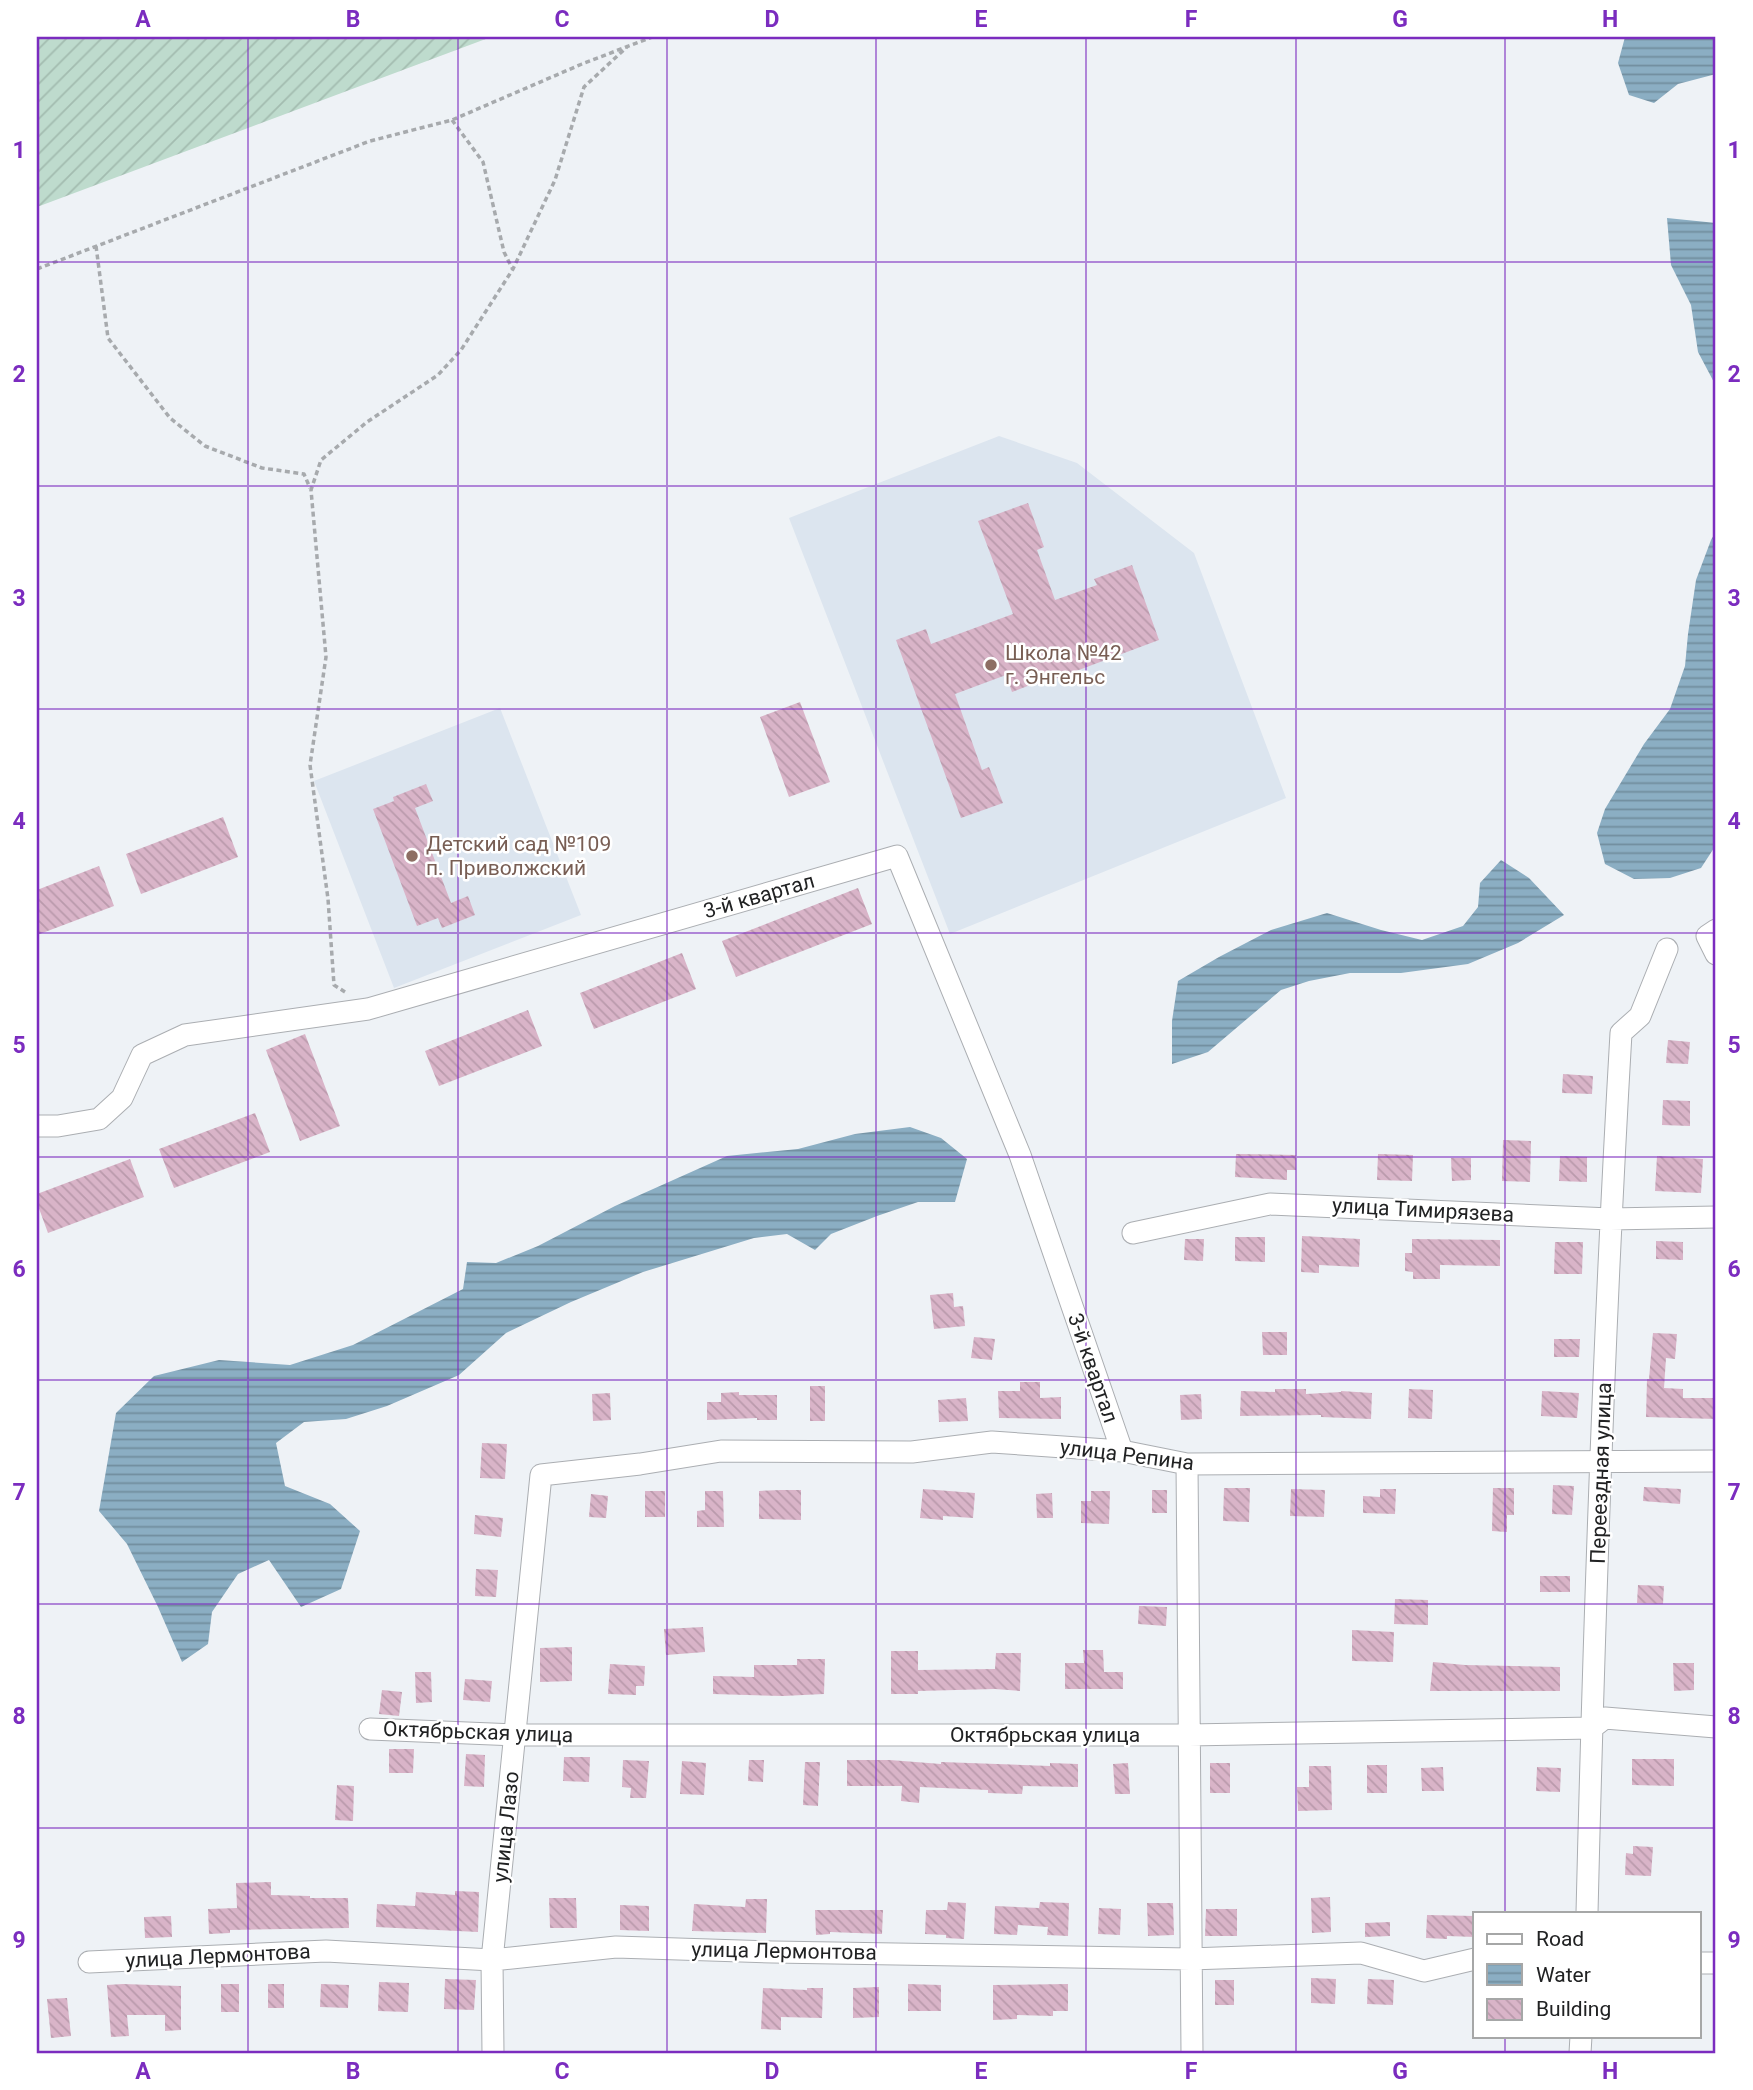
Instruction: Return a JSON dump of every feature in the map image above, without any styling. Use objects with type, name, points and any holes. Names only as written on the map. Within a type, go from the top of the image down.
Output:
[{"type":"street","name":"3-й квартал","points":[[37,1126],[58,1126],[99,1119],[122,1098],[142,1055],[186,1035],[369,1009],[897,856],[1020,1155],[1122,1451]]},
{"type":"street","points":[[1716,930],[1707,936],[1716,954]]},
{"type":"street","name":"Переездная улица","points":[[1587,1912],[1610,1219],[1621,1033],[1640,1016],[1667,949]]},
{"type":"street","name":"улица Тимирязева","points":[[1133,1233],[1270,1203],[1610,1219],[1716,1217]]},
{"type":"street","name":"улица Репина","points":[[541,1475],[640,1464],[721,1451],[912,1452],[992,1441],[1122,1451],[1186,1464],[1716,1461]]},
{"type":"street","points":[[1186,1464],[1192,2053]]},
{"type":"street","name":"улица Лазо","points":[[493,2053],[492,1961],[541,1475]]},
{"type":"street","name":"Октябрьская улица","points":[[370,1729],[516,1735],[1189,1735],[1592,1728],[1605,1718],[1716,1727]]},
{"type":"street","name":"улица Лермонтова","points":[[89,1962],[326,1951],[492,1961],[616,1947],[1190,1959],[1362,1953],[1424,1971],[1473,1959]]},
{"type":"path","points":[[37,268],[370,141],[452,120],[652,37]]},
{"type":"path","points":[[311,490],[321,460],[367,422],[438,375],[461,350],[513,269],[555,180],[584,87],[628,46]]},
{"type":"path","points":[[452,120],[482,162],[504,252],[513,269]]},
{"type":"path","points":[[96,246],[108,338],[170,418],[205,446],[262,468],[304,474],[311,490],[326,657],[310,765],[328,899],[334,985],[369,1009]]},
{"type":"shaded area","points":[[999,436],[1077,463],[1194,553],[1286,798],[950,934],[789,518]]},
{"type":"shaded area","points":[[500,708],[581,915],[394,988],[314,781]]},
{"type":"green space","points":[[37,37],[491,37],[37,207]]},
{"type":"water","points":[[1625,37],[1716,37],[1716,74],[1678,84],[1654,103],[1629,95],[1618,63]]},
{"type":"water","points":[[1667,218],[1716,223],[1716,386],[1698,352],[1691,305],[1671,265]]},
{"type":"water","points":[[1716,531],[1716,845],[1701,868],[1670,878],[1634,879],[1605,864],[1597,833],[1605,809],[1644,744],[1670,709],[1685,666],[1696,580]]},
{"type":"water","points":[[1501,860],[1529,878],[1564,915],[1518,943],[1468,964],[1401,973],[1350,973],[1281,990],[1208,1052],[1172,1064],[1172,1021],[1178,981],[1271,930],[1327,913],[1422,940],[1463,926],[1478,907],[1480,883]]},
{"type":"water","points":[[910,1127],[941,1138],[967,1159],[955,1202],[918,1202],[877,1216],[831,1234],[815,1250],[787,1234],[754,1238],[643,1272],[506,1333],[459,1375],[387,1406],[346,1419],[304,1422],[276,1443],[285,1486],[330,1504],[360,1531],[341,1589],[301,1607],[269,1560],[238,1574],[212,1612],[208,1644],[182,1662],[127,1544],[99,1511],[116,1413],[154,1376],[219,1360],[290,1365],[353,1345],[463,1289],[467,1262],[496,1263],[538,1246],[615,1206],[727,1156],[798,1149],[855,1134]]},
{"type":"building","name":"Школа №42 г. Энгельс","points":[[1028,503],[1044,547],[1037,550],[1055,600],[1097,585],[1094,579],[1132,565],[1159,640],[1044,683],[1043,680],[1012,692],[1006,675],[955,694],[982,770],[989,767],[1003,803],[961,818],[896,640],[926,629],[931,644],[1013,614],[978,521]]},
{"type":"building","points":[[800,702],[830,782],[789,797],[760,717]]},
{"type":"building","name":"Детский сад №109 п. Приволжский","points":[[426,784],[433,801],[415,808],[451,903],[468,896],[475,915],[442,928],[438,918],[417,926],[373,809],[394,801],[393,797]]},
{"type":"building","points":[[223,817],[238,857],[141,894],[126,854]]},
{"type":"building","points":[[99,866],[114,906],[37,935],[37,890]]},
{"type":"building","points":[[858,888],[872,924],[736,977],[722,941]]},
{"type":"building","points":[[682,953],[696,989],[594,1029],[580,993]]},
{"type":"building","points":[[528,1010],[542,1046],[439,1086],[425,1051]]},
{"type":"building","points":[[305,1034],[340,1126],[300,1141],[266,1050]]},
{"type":"building","points":[[1668,1040],[1690,1042],[1688,1064],[1666,1063]]},
{"type":"building","points":[[1563,1074],[1593,1076],[1592,1094],[1562,1093]]},
{"type":"building","points":[[1663,1100],[1690,1101],[1690,1126],[1662,1125]]},
{"type":"building","points":[[255,1113],[270,1152],[174,1188],[159,1149]]},
{"type":"building","points":[[1503,1140],[1531,1141],[1530,1182],[1502,1181]]},
{"type":"building","points":[[1236,1154],[1296,1155],[1296,1170],[1287,1170],[1287,1180],[1235,1177]]},
{"type":"building","points":[[1378,1154],[1413,1155],[1412,1181],[1377,1180]]},
{"type":"building","points":[[1560,1156],[1587,1157],[1587,1182],[1559,1181]]},
{"type":"building","points":[[1657,1156],[1703,1159],[1701,1193],[1655,1191]]},
{"type":"building","points":[[1451,1158],[1471,1158],[1471,1180],[1452,1181]]},
{"type":"building","points":[[130,1159],[144,1197],[48,1233],[37,1203],[37,1194]]},
{"type":"building","points":[[1302,1236],[1360,1239],[1359,1267],[1319,1265],[1319,1273],[1301,1272]]},
{"type":"building","points":[[1235,1237],[1265,1237],[1265,1262],[1235,1261]]},
{"type":"building","points":[[1185,1239],[1204,1239],[1203,1261],[1184,1260]]},
{"type":"building","points":[[1412,1239],[1500,1240],[1500,1266],[1440,1265],[1440,1279],[1413,1279],[1413,1272],[1405,1271],[1405,1253],[1412,1253]]},
{"type":"building","points":[[1656,1241],[1683,1242],[1683,1260],[1656,1259]]},
{"type":"building","points":[[1555,1242],[1583,1242],[1582,1274],[1554,1274]]},
{"type":"building","points":[[953,1293],[954,1307],[963,1306],[965,1326],[934,1329],[930,1295]]},
{"type":"building","points":[[1262,1332],[1287,1332],[1287,1355],[1263,1355]]},
{"type":"building","points":[[1653,1333],[1677,1334],[1675,1359],[1666,1358],[1664,1388],[1683,1389],[1683,1398],[1716,1398],[1716,1419],[1646,1417],[1647,1379]]},
{"type":"building","points":[[974,1337],[995,1339],[992,1360],[971,1358]]},
{"type":"building","points":[[1554,1339],[1580,1339],[1579,1357],[1554,1357]]},
{"type":"building","points":[[1020,1382],[1040,1382],[1040,1398],[1061,1397],[1061,1419],[999,1418],[998,1391],[1020,1391]]},
{"type":"building","points":[[810,1386],[825,1386],[825,1421],[810,1421]]},
{"type":"building","points":[[1275,1389],[1306,1389],[1306,1394],[1341,1391],[1372,1393],[1371,1419],[1321,1415],[1240,1416],[1241,1391],[1275,1392]]},
{"type":"building","points":[[1409,1389],[1433,1390],[1432,1419],[1408,1418]]},
{"type":"building","points":[[1542,1391],[1579,1393],[1577,1418],[1541,1416]]},
{"type":"building","points":[[739,1392],[739,1395],[777,1395],[777,1420],[707,1420],[707,1402],[721,1402],[721,1393]]},
{"type":"building","points":[[610,1393],[611,1420],[593,1421],[592,1394]]},
{"type":"building","points":[[1201,1394],[1202,1419],[1181,1420],[1180,1395]]},
{"type":"building","points":[[966,1398],[968,1421],[939,1422],[938,1400]]},
{"type":"building","points":[[482,1443],[507,1444],[505,1479],[480,1478]]},
{"type":"building","points":[[1553,1485],[1574,1486],[1572,1515],[1552,1514]]},
{"type":"building","points":[[1644,1487],[1681,1489],[1680,1504],[1643,1501]]},
{"type":"building","points":[[1224,1488],[1250,1488],[1249,1522],[1223,1521]]},
{"type":"building","points":[[1493,1488],[1514,1488],[1514,1515],[1507,1515],[1507,1532],[1492,1531]]},
{"type":"building","points":[[923,1489],[975,1493],[973,1518],[920,1518]]},
{"type":"building","points":[[1291,1489],[1325,1490],[1324,1517],[1290,1516]]},
{"type":"building","points":[[1380,1489],[1396,1489],[1395,1514],[1363,1513],[1363,1496],[1380,1497]]},
{"type":"building","points":[[801,1490],[801,1520],[759,1519],[759,1491]]},
{"type":"building","points":[[1152,1490],[1167,1490],[1167,1513],[1152,1513]]},
{"type":"building","points":[[645,1491],[665,1491],[665,1517],[645,1517]]},
{"type":"building","points":[[705,1491],[723,1491],[724,1527],[697,1527],[697,1511],[705,1510]]},
{"type":"building","points":[[1091,1491],[1110,1491],[1109,1524],[1081,1523],[1081,1501],[1091,1501]]},
{"type":"building","points":[[1052,1493],[1053,1518],[1037,1518],[1036,1494]]},
{"type":"building","points":[[591,1494],[608,1496],[606,1518],[589,1517]]},
{"type":"building","points":[[475,1515],[503,1518],[501,1537],[474,1534]]},
{"type":"building","points":[[476,1569],[498,1570],[496,1597],[475,1596]]},
{"type":"building","points":[[1540,1576],[1570,1576],[1570,1592],[1540,1592]]},
{"type":"building","points":[[1638,1585],[1664,1586],[1663,1604],[1637,1603]]},
{"type":"building","points":[[1395,1599],[1428,1600],[1428,1625],[1394,1624]]},
{"type":"building","points":[[1139,1606],[1167,1607],[1166,1626],[1138,1624]]},
{"type":"building","points":[[703,1627],[705,1652],[666,1655],[664,1629]]},
{"type":"building","points":[[1352,1630],[1394,1632],[1393,1662],[1352,1661]]},
{"type":"building","points":[[572,1647],[572,1681],[540,1682],[540,1648]]},
{"type":"building","points":[[1083,1650],[1103,1650],[1104,1672],[1123,1672],[1123,1689],[1065,1689],[1065,1663],[1084,1663]]},
{"type":"building","points":[[891,1651],[918,1651],[918,1670],[995,1669],[996,1653],[1021,1653],[1020,1691],[995,1689],[891,1694]]},
{"type":"building","points":[[797,1659],[825,1659],[824,1694],[713,1694],[713,1676],[754,1677],[754,1665],[797,1665]]},
{"type":"building","points":[[1433,1662],[1560,1667],[1560,1691],[1430,1691]]},
{"type":"building","points":[[1673,1663],[1694,1663],[1694,1690],[1674,1691]]},
{"type":"building","points":[[610,1664],[645,1666],[644,1686],[636,1686],[636,1695],[608,1694]]},
{"type":"building","points":[[415,1672],[431,1672],[432,1702],[416,1703]]},
{"type":"building","points":[[465,1679],[492,1681],[490,1702],[463,1700]]},
{"type":"building","points":[[382,1690],[402,1692],[399,1716],[379,1714]]},
{"type":"building","points":[[389,1749],[414,1749],[413,1773],[389,1773]]},
{"type":"building","points":[[466,1754],[485,1755],[484,1787],[464,1786]]},
{"type":"building","points":[[564,1757],[590,1757],[589,1782],[563,1781]]},
{"type":"building","points":[[1632,1759],[1674,1759],[1674,1786],[1632,1785]]},
{"type":"building","points":[[623,1760],[649,1761],[646,1798],[630,1798],[631,1788],[622,1787]]},
{"type":"building","points":[[749,1760],[764,1760],[763,1782],[748,1781]]},
{"type":"building","points":[[847,1760],[1050,1766],[1050,1763],[1078,1764],[1078,1787],[1023,1786],[1022,1794],[920,1787],[919,1803],[901,1801],[902,1786],[847,1786]]},
{"type":"building","points":[[682,1761],[706,1763],[704,1795],[680,1794]]},
{"type":"building","points":[[805,1762],[820,1762],[818,1806],[803,1805]]},
{"type":"building","points":[[1128,1763],[1130,1794],[1115,1794],[1113,1764]]},
{"type":"building","points":[[1210,1763],[1230,1763],[1230,1793],[1210,1793]]},
{"type":"building","points":[[1367,1765],[1387,1765],[1387,1793],[1367,1793]]},
{"type":"building","points":[[1309,1766],[1331,1766],[1332,1810],[1298,1811],[1297,1787],[1309,1787]]},
{"type":"building","points":[[1443,1767],[1444,1791],[1422,1791],[1421,1768]]},
{"type":"building","points":[[1537,1767],[1561,1768],[1560,1792],[1536,1791]]},
{"type":"building","points":[[337,1785],[354,1786],[353,1821],[335,1820]]},
{"type":"building","points":[[1633,1846],[1653,1847],[1651,1876],[1625,1875],[1626,1853],[1633,1854]]},
{"type":"building","points":[[271,1882],[271,1895],[348,1898],[349,1928],[230,1930],[230,1933],[209,1934],[208,1909],[237,1908],[236,1883]]},
{"type":"building","points":[[455,1891],[479,1892],[478,1932],[376,1927],[377,1904],[415,1906],[416,1892],[455,1895]]},
{"type":"building","points":[[1330,1897],[1331,1932],[1312,1933],[1311,1898]]},
{"type":"building","points":[[549,1898],[576,1898],[577,1928],[550,1928]]},
{"type":"building","points":[[746,1899],[767,1899],[766,1933],[692,1931],[694,1904],[745,1907]]},
{"type":"building","points":[[948,1902],[966,1903],[964,1939],[925,1934],[926,1910],[947,1910]]},
{"type":"building","points":[[1040,1902],[1069,1903],[1068,1936],[1047,1935],[1048,1927],[1018,1925],[1017,1935],[994,1934],[995,1906],[1039,1908]]},
{"type":"building","points":[[1147,1903],[1173,1903],[1174,1935],[1148,1936]]},
{"type":"building","points":[[620,1905],[649,1906],[649,1931],[620,1930]]},
{"type":"building","points":[[1099,1908],[1121,1909],[1120,1935],[1098,1934]]},
{"type":"building","points":[[1206,1909],[1237,1909],[1237,1936],[1205,1936]]},
{"type":"building","points":[[815,1910],[883,1910],[882,1934],[830,1932],[816,1935]]},
{"type":"building","points":[[1427,1915],[1473,1916],[1473,1937],[1426,1938]]},
{"type":"building","points":[[171,1916],[172,1937],[145,1938],[144,1917]]},
{"type":"building","points":[[1390,1922],[1390,1936],[1365,1937],[1365,1923]]},
{"type":"building","points":[[1311,1978],[1336,1979],[1335,2004],[1311,2003]]},
{"type":"building","points":[[445,1979],[476,1980],[474,2010],[444,2009]]},
{"type":"building","points":[[1368,1979],[1394,1980],[1393,2005],[1367,2004]]},
{"type":"building","points":[[1215,1980],[1234,1980],[1234,2005],[1215,2005]]},
{"type":"building","points":[[379,1982],[409,1983],[408,2012],[378,2011]]},
{"type":"building","points":[[221,1984],[239,1984],[239,2012],[221,2012]]},
{"type":"building","points":[[268,1984],[284,1984],[284,2008],[268,2008]]},
{"type":"building","points":[[321,1984],[349,1985],[348,2008],[320,2007]]},
{"type":"building","points":[[908,1984],[941,1985],[941,2011],[908,2011]]},
{"type":"building","points":[[1068,1984],[1068,2011],[1053,2011],[1053,2016],[1017,2015],[1017,2019],[993,2020],[993,1985]]},
{"type":"building","points":[[107,1985],[181,1986],[181,2030],[165,2031],[165,2015],[127,2015],[129,2036],[111,2037]]},
{"type":"building","points":[[879,1987],[879,2017],[853,2018],[853,1988]]},
{"type":"building","points":[[763,1988],[823,1988],[822,2018],[781,2017],[781,2030],[761,2029]]},
{"type":"building","points":[[67,1998],[71,2036],[51,2038],[47,1999]]},
{"type":"place","name":"Школа №42 г. Энгельс","points":[[991,665]]},
{"type":"place","name":"Детский сад №109 п. Приволжский","points":[[412,856]]}]
